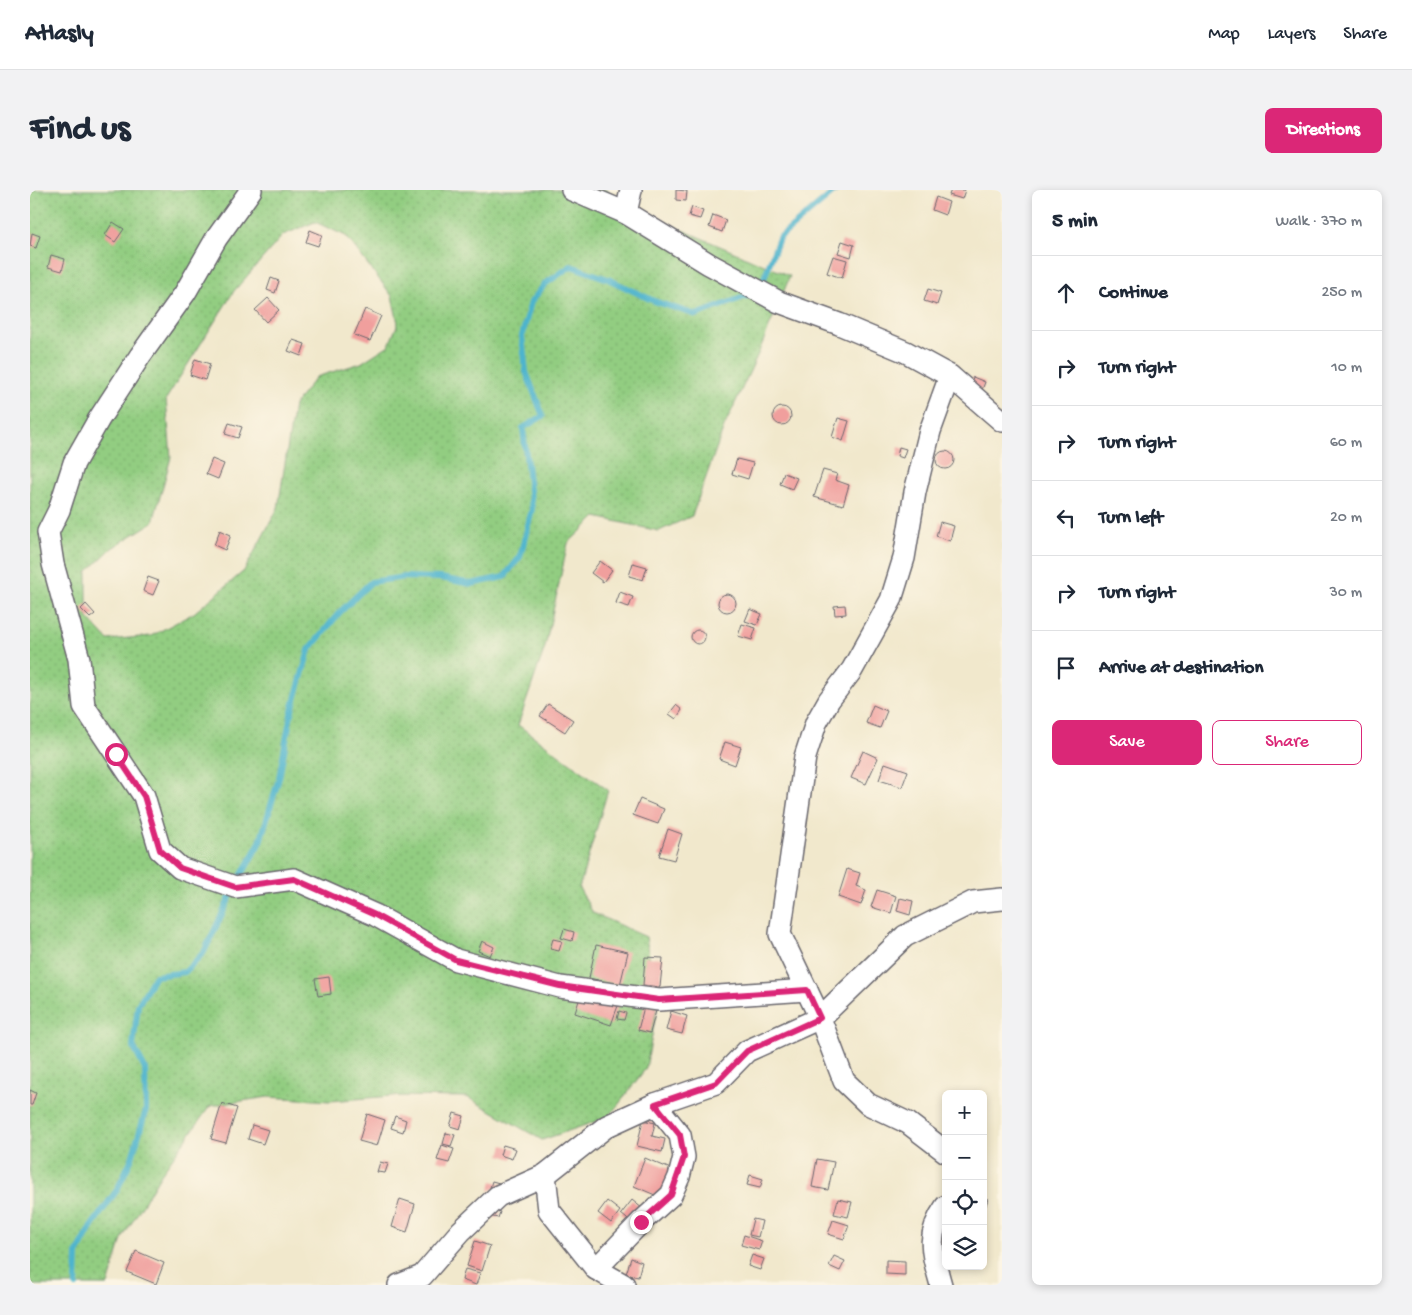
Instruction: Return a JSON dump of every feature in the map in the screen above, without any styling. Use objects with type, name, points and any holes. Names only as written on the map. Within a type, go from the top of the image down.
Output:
[{"type":"street","points":[[251,190],[216,239],[185,293],[140,356],[86,441],[74,462],[59,510],[48,532],[53,564],[79,659],[84,706],[144,796],[160,850],[180,868],[235,887],[294,879],[375,915],[456,960],[560,986],[659,1000],[807,990]]},
{"type":"street","points":[[572,190],[626,213],[709,264],[780,302],[906,352],[950,376],[1002,421]]},
{"type":"street","points":[[626,213],[631,190]]},
{"type":"street","points":[[942,1149],[908,1123],[868,1104],[844,1081],[820,1018],[780,934],[805,757],[816,723],[829,700],[852,670],[891,600],[904,558],[914,492],[928,440],[950,376]]},
{"type":"street","points":[[399,1285],[422,1276],[461,1231],[498,1196],[545,1175],[607,1126],[655,1104],[716,1083],[747,1051],[820,1018],[905,936],[973,902],[1002,899]]},
{"type":"street","points":[[596,1269],[641,1222],[671,1195],[678,1177],[684,1157],[680,1135],[655,1104]]},
{"type":"street","points":[[545,1175],[549,1210],[596,1269],[624,1285]]},
{"type":"street","points":[[941,1285],[931,1244],[936,1219],[942,1211]]},
{"type":"green space","points":[[30,190],[605,190],[673,226],[790,276],[758,354],[724,427],[692,516],[659,531],[596,517],[568,543],[545,647],[518,725],[608,790],[579,888],[593,913],[646,937],[657,1009],[646,1068],[609,1117],[542,1140],[467,1097],[392,1096],[330,1101],[268,1097],[210,1106],[161,1174],[122,1239],[108,1285],[30,1285]],"holes":[[[315,222],[346,236],[392,296],[398,323],[389,345],[361,363],[316,377],[294,405],[278,508],[244,571],[194,613],[151,636],[108,640],[87,617],[87,572],[112,548],[153,522],[171,457],[166,399],[234,291],[283,235]]]},
{"type":"building","points":[[676,190],[687,191],[686,201],[676,200]]},
{"type":"building","points":[[951,190],[965,190],[962,199],[949,195]]},
{"type":"building","points":[[936,197],[949,202],[945,215],[932,210]]},
{"type":"building","points":[[692,207],[703,211],[700,219],[689,216]]},
{"type":"building","points":[[713,215],[726,220],[722,232],[709,227]]},
{"type":"building","points":[[113,222],[124,229],[115,242],[105,235]]},
{"type":"building","points":[[310,230],[322,235],[318,246],[306,242]]},
{"type":"building","points":[[32,233],[40,236],[36,248],[30,246]]},
{"type":"building","points":[[842,241],[854,245],[851,257],[838,253]]},
{"type":"building","points":[[51,255],[65,259],[62,271],[48,267]]},
{"type":"building","points":[[833,256],[847,260],[842,278],[827,273]]},
{"type":"building","points":[[271,278],[279,281],[275,293],[267,290]]},
{"type":"building","points":[[928,289],[941,293],[937,305],[924,301]]},
{"type":"building","points":[[268,298],[279,310],[266,322],[255,310]]},
{"type":"building","points":[[365,309],[381,316],[370,341],[354,335]]},
{"type":"building","points":[[293,340],[305,344],[301,356],[288,351]]},
{"type":"building","points":[[195,359],[210,364],[205,380],[190,375]]},
{"type":"building","points":[[973,377],[985,382],[982,390],[970,385]]},
{"type":"building","points":[[782,407],[788,410],[791,416],[788,422],[782,425],[776,422],[773,416],[776,410]]},
{"type":"building","points":[[838,418],[849,421],[843,441],[832,437]]},
{"type":"building","points":[[229,423],[242,427],[238,438],[225,434]]},
{"type":"building","points":[[899,447],[906,449],[903,458],[897,456]]},
{"type":"building","points":[[945,451],[951,454],[954,460],[951,466],[945,469],[939,466],[936,460],[939,454]]},
{"type":"building","points":[[212,459],[224,464],[218,479],[206,474]]},
{"type":"building","points":[[737,459],[753,463],[748,479],[732,474]]},
{"type":"building","points":[[823,470],[837,474],[835,480],[849,485],[843,505],[814,497]]},
{"type":"building","points":[[784,473],[797,478],[792,489],[780,484]]},
{"type":"building","points":[[940,522],[954,526],[950,541],[936,536]]},
{"type":"building","points":[[220,530],[231,535],[225,550],[214,545]]},
{"type":"building","points":[[600,561],[612,570],[603,582],[591,573]]},
{"type":"building","points":[[633,563],[647,567],[643,580],[629,576]]},
{"type":"building","points":[[148,577],[159,581],[153,595],[143,591]]},
{"type":"building","points":[[620,592],[633,597],[629,607],[616,603]]},
{"type":"building","points":[[727,594],[733,597],[736,603],[733,609],[727,612],[721,609],[718,603],[721,597]]},
{"type":"building","points":[[86,604],[95,614],[90,618],[81,609]]},
{"type":"building","points":[[845,605],[846,614],[835,615],[834,606]]},
{"type":"building","points":[[750,609],[762,614],[757,625],[745,621]]},
{"type":"building","points":[[742,624],[756,628],[752,640],[738,636]]},
{"type":"building","points":[[695,630],[701,630],[705,637],[701,644],[695,644],[691,640],[691,634]]},
{"type":"building","points":[[548,704],[573,720],[565,732],[540,716]]},
{"type":"building","points":[[676,705],[682,710],[676,719],[669,714]]},
{"type":"building","points":[[873,705],[887,711],[880,728],[866,723]]},
{"type":"building","points":[[725,742],[741,747],[735,765],[719,759]]},
{"type":"building","points":[[863,751],[878,758],[866,784],[851,778]]},
{"type":"building","points":[[885,763],[908,771],[902,787],[879,780]]},
{"type":"building","points":[[640,799],[664,809],[658,824],[633,815]]},
{"type":"building","points":[[668,829],[682,834],[674,860],[659,856]]},
{"type":"building","points":[[847,869],[860,873],[856,886],[866,890],[861,905],[838,897]]},
{"type":"building","points":[[877,890],[896,896],[891,913],[871,907]]},
{"type":"building","points":[[900,898],[913,901],[910,915],[897,911]]},
{"type":"building","points":[[564,929],[574,932],[572,941],[561,938]]},
{"type":"building","points":[[553,939],[562,941],[559,951],[550,949]]},
{"type":"building","points":[[482,941],[494,947],[490,956],[478,951]]},
{"type":"building","points":[[596,945],[628,952],[620,985],[589,978]]},
{"type":"building","points":[[645,957],[663,958],[660,987],[643,985]]},
{"type":"building","points":[[329,977],[331,994],[318,996],[315,979]]},
{"type":"building","points":[[582,991],[619,1003],[611,1025],[575,1013]]},
{"type":"building","points":[[645,1003],[657,1007],[650,1033],[638,1030]]},
{"type":"building","points":[[619,1011],[626,1013],[624,1020],[617,1019]]},
{"type":"building","points":[[671,1011],[687,1016],[682,1034],[666,1030]]},
{"type":"building","points":[[30,1090],[36,1093],[32,1105],[30,1105]]},
{"type":"building","points":[[222,1103],[237,1108],[226,1143],[211,1139]]},
{"type":"building","points":[[454,1113],[464,1116],[460,1129],[450,1126]]},
{"type":"building","points":[[367,1114],[385,1120],[377,1146],[359,1141]]},
{"type":"building","points":[[395,1116],[406,1120],[403,1132],[391,1128]]},
{"type":"building","points":[[643,1120],[655,1123],[652,1136],[665,1139],[662,1152],[637,1146]]},
{"type":"building","points":[[252,1125],[268,1130],[263,1144],[248,1139]]},
{"type":"building","points":[[446,1133],[455,1135],[451,1146],[443,1144]]},
{"type":"building","points":[[442,1145],[454,1149],[449,1163],[437,1160]]},
{"type":"building","points":[[503,1145],[516,1149],[512,1159],[500,1155]]},
{"type":"building","points":[[645,1158],[673,1170],[662,1198],[634,1186]]},
{"type":"building","points":[[817,1159],[834,1162],[828,1190],[812,1187]]},
{"type":"building","points":[[380,1162],[388,1164],[385,1173],[377,1172]]},
{"type":"building","points":[[750,1175],[763,1179],[760,1188],[747,1185]]},
{"type":"building","points":[[492,1181],[503,1184],[489,1191]]},
{"type":"building","points":[[400,1199],[415,1204],[407,1232],[392,1227]]},
{"type":"building","points":[[838,1199],[852,1202],[848,1217],[834,1214]]},
{"type":"building","points":[[632,1200],[643,1209],[632,1223],[621,1214]]},
{"type":"building","points":[[607,1201],[620,1211],[611,1223],[598,1213]]},
{"type":"building","points":[[490,1209],[500,1212],[498,1218],[488,1216]]},
{"type":"building","points":[[753,1219],[762,1221],[758,1237],[749,1235]]},
{"type":"building","points":[[833,1220],[849,1225],[844,1239],[828,1234]]},
{"type":"building","points":[[744,1235],[762,1241],[759,1250],[741,1245]]},
{"type":"building","points":[[475,1241],[490,1246],[482,1271],[467,1266]]},
{"type":"building","points":[[136,1251],[164,1263],[156,1284],[127,1272]]},
{"type":"building","points":[[752,1255],[764,1259],[760,1270],[748,1266]]},
{"type":"building","points":[[834,1256],[845,1261],[840,1271],[829,1266]]},
{"type":"building","points":[[631,1258],[642,1262],[638,1277],[626,1274]]},
{"type":"building","points":[[886,1260],[905,1261],[905,1275],[886,1274]]},
{"type":"building","points":[[465,1269],[480,1273],[476,1285],[462,1280]]},
{"type":"waterway","points":[[760,289],[779,238],[836,190]]},
{"type":"waterway","points":[[76,1285],[77,1254],[93,1224],[117,1190],[132,1158],[146,1110],[145,1069],[133,1046],[138,1005],[155,976],[185,972],[204,952],[235,887],[260,842],[279,778],[291,714],[309,650],[339,613],[371,582],[405,577],[441,578],[471,584],[504,577],[520,557],[532,509],[523,428],[543,416],[526,372],[522,336],[531,302],[545,284],[571,266],[608,279],[654,301],[696,315],[752,294]]},
{"type":"route","points":[[116,754],[144,796],[160,850],[180,868],[235,887],[294,879],[375,915],[456,960],[560,986],[659,1000],[807,990],[820,1018],[747,1051],[716,1083],[655,1104],[680,1135],[684,1157],[671,1195],[641,1222]]}]
